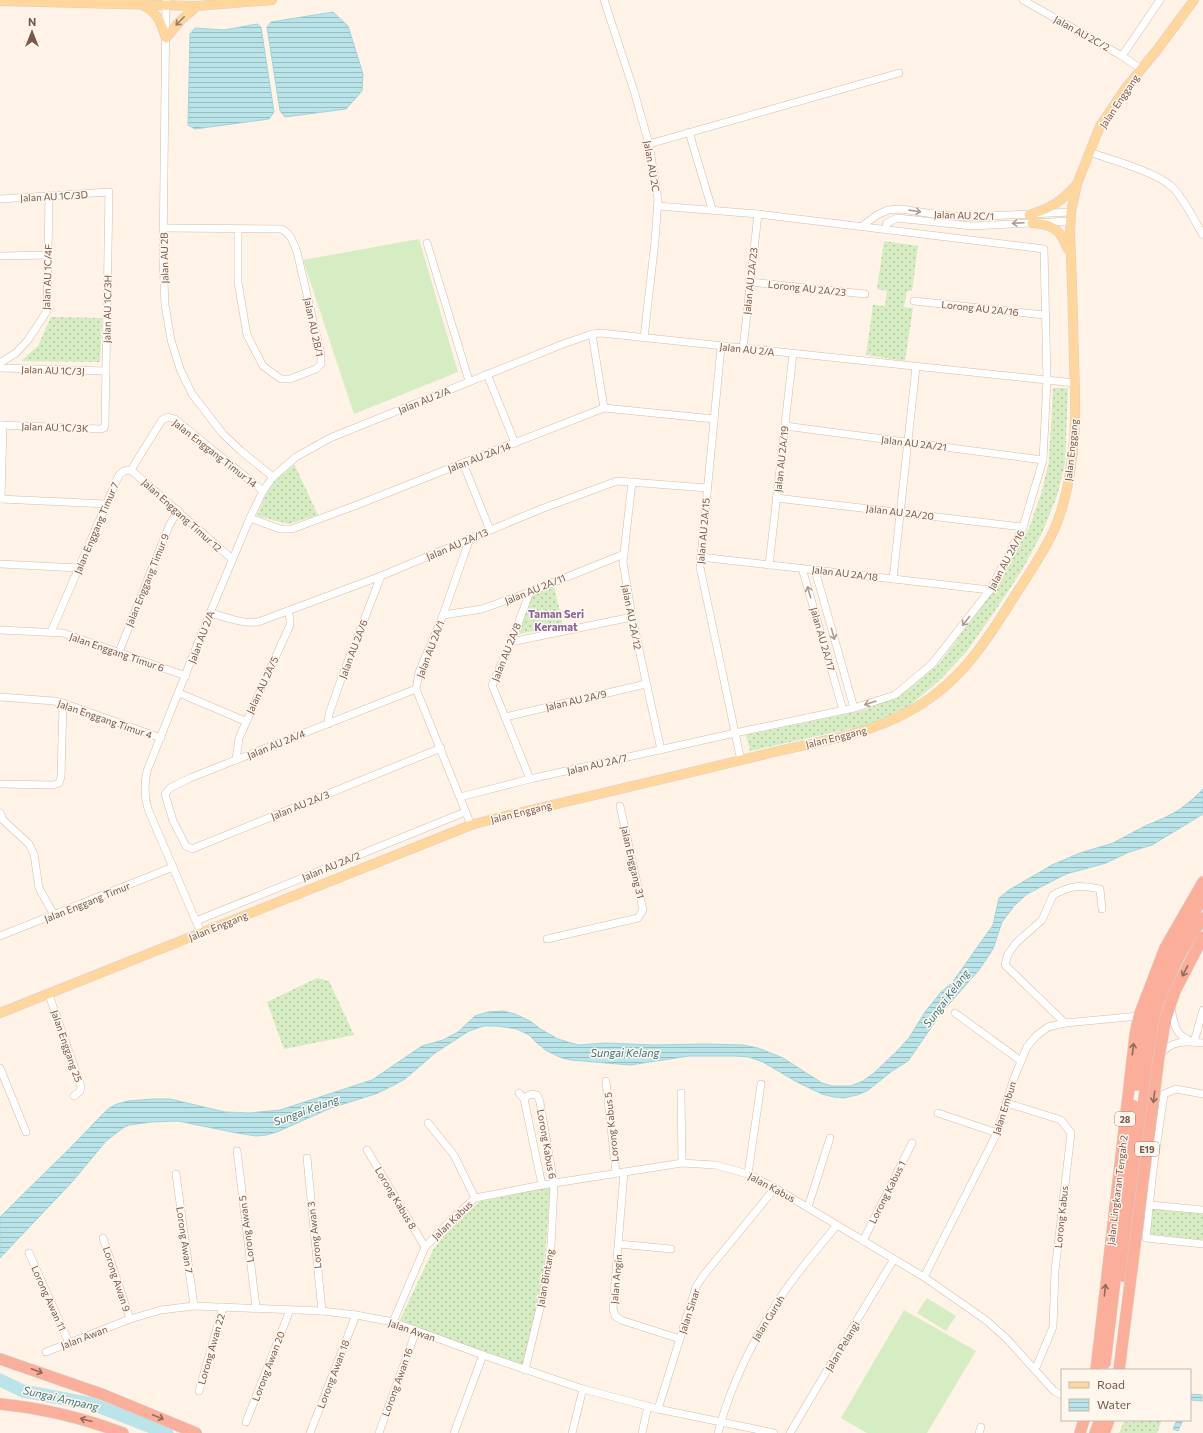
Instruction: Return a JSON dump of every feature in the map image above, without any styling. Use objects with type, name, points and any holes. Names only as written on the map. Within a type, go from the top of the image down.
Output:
[{"type":"highway","name":"Jalan Lingkaran Tengah 2","points":[[1096,1369],[1128,1088],[1139,1016],[1165,948],[1203,882]]},
{"type":"highway","name":"E19","points":[[1104,1369],[1126,1187],[1136,1084],[1148,1022],[1156,988],[1174,949],[1203,897]]},
{"type":"highway","name":"Jalan Lingkaran Tengah 2","points":[[1111,1369],[1133,1203],[1147,1073],[1159,1013],[1169,981],[1182,951],[1203,918]]},
{"type":"highway","name":"E19","points":[[1119,1369],[1159,1056],[1166,1016],[1175,991],[1203,937]]},
{"type":"highway","points":[[0,1359],[104,1395],[196,1433]]},
{"type":"highway","points":[[0,1404],[55,1412],[98,1424],[123,1433]]},
{"type":"highway","points":[[1080,1433],[1084,1421]]},
{"type":"highway","points":[[1088,1433],[1093,1421]]},
{"type":"highway","points":[[1095,1433],[1100,1421]]},
{"type":"highway","points":[[1104,1433],[1109,1421]]},
{"type":"main road","points":[[0,1],[143,6],[166,3],[197,6],[272,0]]},
{"type":"main road","name":"Jalan Enggang","points":[[0,1013],[471,825],[863,730],[888,722],[909,712],[931,697],[958,674],[978,652],[1042,552],[1054,530],[1067,487],[1072,462],[1075,416],[1075,383],[1070,234],[1071,216],[1077,184],[1100,126],[1115,102],[1157,50],[1194,0]]},
{"type":"main road","points":[[143,6],[153,11],[158,16],[166,38]]},
{"type":"main road","points":[[166,38],[180,21],[197,6]]},
{"type":"main road","points":[[1031,219],[1065,197],[1077,184]]},
{"type":"main road","points":[[1031,219],[1043,223],[1058,231],[1064,237],[1071,261]]},
{"type":"street","name":"Jalan AU 2C","points":[[604,0],[634,91],[649,144],[658,206],[644,338]]},
{"type":"street","name":"Jalan AU 2C/2","points":[[1022,0],[1122,56],[1141,69]]},
{"type":"street","points":[[1122,56],[1157,1]]},
{"type":"street","name":"Jalan AU 2B","points":[[166,3],[164,228],[165,305],[171,340],[180,369],[192,394],[223,434],[273,477]]},
{"type":"street","points":[[649,144],[899,73]]},
{"type":"street","points":[[690,132],[712,209]]},
{"type":"street","points":[[1089,152],[1143,171],[1172,186],[1203,235]]},
{"type":"street","name":"Jalan AU 1C/3D","points":[[0,199],[109,192]]},
{"type":"street","name":"Jalan AU 1C/3H","points":[[105,425],[109,192]]},
{"type":"street","name":"Jalan AU 1C/4F","points":[[0,363],[16,352],[28,340],[47,311],[49,196]]},
{"type":"street","points":[[658,206],[712,209],[885,229]]},
{"type":"street","name":"Jalan AU 2C/1","points":[[862,226],[888,210],[968,217],[1031,219]]},
{"type":"street","name":"Jalan AU 2A/23","points":[[743,349],[758,214]]},
{"type":"street","name":"Jalan AU 2C/1","points":[[885,229],[887,223],[897,218],[972,226],[1071,216]]},
{"type":"street","name":"Jalan AU 2B/1","points":[[164,228],[281,229],[286,231],[292,238],[297,252],[321,355],[321,364],[316,369],[290,379],[281,379],[263,366],[247,335],[238,282],[238,229]]},
{"type":"street","name":"Jalan AU 2A/16","points":[[734,733],[854,708],[895,695],[932,664],[990,590],[1023,527],[1043,460],[1047,380],[1044,249],[885,229]]},
{"type":"street","points":[[427,243],[470,381]]},
{"type":"street","points":[[0,256],[48,255]]},
{"type":"street","name":"Lorong AU 2A/23","points":[[750,282],[865,294]]},
{"type":"street","name":"Lorong AU 2A/16","points":[[914,301],[1046,315]]},
{"type":"street","points":[[592,334],[604,408]]},
{"type":"street","name":"Jalan AU 2/A","points":[[201,933],[148,809],[145,793],[147,771],[232,559],[262,490],[273,477],[296,457],[330,438],[487,374],[592,334],[610,334],[721,347],[1075,383]]},
{"type":"street","name":"Jalan AU 2A/15","points":[[721,347],[700,567],[702,585],[741,760]]},
{"type":"street","name":"Jalan AU 2A/19","points":[[769,565],[793,354]]},
{"type":"street","points":[[893,579],[916,367]]},
{"type":"street","name":"Jalan AU 1C/3J","points":[[0,368],[106,371]]},
{"type":"street","points":[[487,374],[515,443]]},
{"type":"street","name":"Jalan AU 2A/14","points":[[250,518],[280,529],[292,529],[358,505],[463,462],[604,408],[714,418]]},
{"type":"street","name":"Jalan Enggang Timur 7","points":[[52,632],[119,475],[124,471],[131,470],[162,420],[168,417]]},
{"type":"street","name":"Jalan Enggang Timur 14","points":[[168,417],[175,419],[262,490]]},
{"type":"street","name":"Jalan AU 1C/3K","points":[[0,499],[2,425],[100,429],[104,428],[105,425]]},
{"type":"street","name":"Jalan AU 2A/21","points":[[784,426],[1043,460]]},
{"type":"street","points":[[463,462],[490,530]]},
{"type":"street","name":"Jalan Enggang Timur 12","points":[[131,470],[232,559]]},
{"type":"street","name":"Jalan AU 2A/13","points":[[210,613],[250,623],[258,622],[381,576],[470,538],[617,481],[707,488]]},
{"type":"street","name":"Jalan AU 2A/12","points":[[632,482],[622,562],[632,617],[661,750]]},
{"type":"street","name":"Jalan AU 2A/20","points":[[776,498],[1023,527]]},
{"type":"street","points":[[0,499],[106,504]]},
{"type":"street","name":"Jalan Enggang Timur 9","points":[[119,652],[169,526],[178,510]]},
{"type":"street","name":"Jalan AU 2A/1","points":[[470,538],[443,615],[419,672],[416,689],[471,825]]},
{"type":"street","name":"Jalan AU 2A/11","points":[[443,615],[482,609],[530,592],[624,554]]},
{"type":"street","name":"Jalan AU 2A/18","points":[[700,558],[802,568],[990,590]]},
{"type":"street","points":[[0,564],[79,568]]},
{"type":"street","name":"Jalan AU 2A/17","points":[[802,568],[843,710]]},
{"type":"street","name":"Jalan AU 2A/17","points":[[815,570],[854,708]]},
{"type":"street","name":"Jalan AU 2A/6","points":[[328,724],[329,714],[343,674],[381,576]]},
{"type":"street","name":"Jalan AU 2A/8","points":[[530,592],[511,642],[492,685],[530,779]]},
{"type":"street","name":"Jalan AU 2A/5","points":[[236,760],[239,738],[245,721],[290,625],[288,611]]},
{"type":"street","points":[[511,642],[632,617]]},
{"type":"street","name":"Jalan Enggang Timur 6","points":[[0,630],[52,632],[73,635],[186,676]]},
{"type":"street","name":"Jalan AU 2A/9","points":[[505,717],[646,684]]},
{"type":"street","name":"Jalan AU 2A/4","points":[[173,821],[165,794],[170,788],[236,760],[416,689]]},
{"type":"street","points":[[179,693],[245,721]]},
{"type":"street","name":"Jalan Enggang Timur 4","points":[[0,697],[63,703],[161,738]]},
{"type":"street","points":[[0,784],[53,785],[58,783],[61,777],[63,703]]},
{"type":"street","name":"Jalan AU 2A/7","points":[[460,797],[530,779],[734,733]]},
{"type":"street","name":"Jalan AU 2A/3","points":[[173,821],[186,846],[192,849],[441,748]]},
{"type":"street","name":"Jalan Enggang 31","points":[[547,939],[638,918],[643,910],[620,806]]},
{"type":"street","points":[[0,812],[3,820],[29,844],[34,854],[39,888],[54,914]]},
{"type":"street","name":"Jalan AU 2A/2","points":[[196,921],[465,812]]},
{"type":"street","name":"Jalan Enggang Timur","points":[[0,936],[173,867]]},
{"type":"street","points":[[1065,1023],[1005,965],[1008,954],[1016,943],[1042,920],[1053,895],[1066,888],[1082,886],[1100,889],[1102,909]]},
{"type":"street","points":[[1169,981],[1172,1015],[1176,1032],[1187,1040],[1194,1042]]},
{"type":"street","name":"Jalan Enggang 25","points":[[49,994],[81,1086],[80,1090],[74,1096]]},
{"type":"street","points":[[1194,1042],[1203,1010]]},
{"type":"street","points":[[955,1013],[1021,1061]]},
{"type":"street","name":"Jalan Embun","points":[[924,1277],[997,1133],[1014,1078],[1028,1046],[1036,1036],[1048,1027],[1065,1023],[1139,1016]]},
{"type":"street","points":[[1147,1073],[1164,1049],[1172,1044],[1180,1041],[1203,1043]]},
{"type":"street","points":[[0,1068],[26,1132]]},
{"type":"street","name":"Lorong Kabus 5","points":[[606,1081],[620,1173]]},
{"type":"street","points":[[748,1174],[761,1084]]},
{"type":"street","points":[[0,1092],[8,1088]]},
{"type":"street","points":[[1203,1094],[1176,1089],[1164,1094],[1153,1170],[1146,1238],[1203,1244]]},
{"type":"street","name":"Lorong Kabus 6","points":[[519,1093],[524,1099],[542,1186]]},
{"type":"street","points":[[681,1093],[682,1163]]},
{"type":"street","name":"Lorong Kabus 6","points":[[524,1099],[529,1094],[534,1094],[537,1095],[540,1102],[554,1184]]},
{"type":"street","name":"Lorong Kabus","points":[[1006,1103],[1061,1120],[1071,1133],[1055,1271],[1053,1327],[1035,1370]]},
{"type":"street","points":[[938,1113],[997,1133]]},
{"type":"street","points":[[428,1123],[454,1154],[475,1198]]},
{"type":"street","points":[[808,1207],[830,1138]]},
{"type":"street","name":"Lorong Kabus 1","points":[[863,1241],[912,1143]]},
{"type":"street","name":"Lorong Kabus 8","points":[[367,1150],[425,1247]]},
{"type":"street","name":"Lorong Awan 5","points":[[237,1151],[256,1308]]},
{"type":"street","name":"Lorong Awan 3","points":[[307,1158],[322,1311]]},
{"type":"street","name":"Jalan Kabus","points":[[393,1322],[425,1247],[475,1198],[682,1163],[715,1165],[748,1174],[775,1188],[924,1277],[987,1321],[1007,1339],[1054,1391],[1061,1394]]},
{"type":"street","name":"Jalan Angin","points":[[620,1173],[618,1244],[613,1308],[615,1316],[621,1320],[680,1339]]},
{"type":"street","name":"Lorong Awan 7","points":[[176,1174],[194,1306]]},
{"type":"street","name":"Jalan Bintang","points":[[525,1370],[544,1291],[551,1246],[554,1184]]},
{"type":"street","name":"Jalan Sinar","points":[[658,1409],[696,1287],[703,1276],[775,1188]]},
{"type":"street","points":[[1150,1205],[1203,1210]]},
{"type":"street","name":"Jalan Guruh","points":[[718,1433],[720,1422],[734,1381],[750,1347],[784,1291],[837,1225]]},
{"type":"street","name":"Lorong Awan 9","points":[[104,1238],[130,1319]]},
{"type":"street","name":"Jalan Angin","points":[[618,1244],[671,1250]]},
{"type":"street","name":"Lorong Awan 11","points":[[29,1253],[70,1343]]},
{"type":"street","name":"Jalan Pelangi","points":[[790,1433],[850,1330],[894,1259]]},
{"type":"street","name":"Jalan Awan","points":[[46,1352],[130,1319],[161,1310],[194,1306],[322,1311],[356,1315],[393,1322],[525,1370],[583,1389],[658,1409],[774,1433]]},
{"type":"street","name":"Lorong Awan 22","points":[[199,1391],[223,1307]]},
{"type":"street","name":"Lorong Awan 20","points":[[246,1422],[290,1310]]},
{"type":"street","name":"Lorong Awan 18","points":[[310,1433],[356,1315]]},
{"type":"street","name":"Lorong Awan 16","points":[[379,1433],[416,1331]]},
{"type":"street","points":[[454,1433],[483,1355]]},
{"type":"street","points":[[572,1433],[583,1389]]},
{"type":"street","points":[[642,1433],[648,1406]]},
{"type":"green space","points":[[419,239],[458,372],[354,414],[303,260]]},
{"type":"green space","points":[[884,241],[918,246],[912,291],[907,291],[904,307],[913,308],[905,361],[866,355],[873,305],[885,306],[887,291],[877,289]]},
{"type":"green space","points":[[51,317],[102,318],[100,362],[21,361],[38,346]]},
{"type":"green space","points":[[1053,388],[1068,388],[1065,464],[1057,496],[1042,533],[1022,570],[967,651],[940,680],[908,707],[884,719],[858,727],[750,751],[746,735],[861,711],[898,697],[938,665],[992,592],[1030,526],[1042,491],[1049,461]]},
{"type":"green space","points":[[294,464],[318,515],[289,524],[257,516],[269,486]]},
{"type":"green space","points":[[554,586],[563,625],[519,634],[532,595]]},
{"type":"green space","points":[[317,978],[329,981],[354,1035],[284,1049],[267,1002]]},
{"type":"green space","points":[[551,1186],[543,1277],[524,1367],[399,1322],[433,1250],[451,1226],[479,1202]]},
{"type":"green space","points":[[1152,1209],[1203,1214],[1203,1240],[1149,1234]]},
{"type":"green space","points":[[927,1298],[956,1316],[946,1331],[917,1313]]},
{"type":"green space","points":[[904,1310],[976,1351],[927,1433],[867,1433],[841,1418]]},
{"type":"green space","points":[[1162,1421],[1157,1433],[1119,1433],[1124,1422]]},
{"type":"water","points":[[333,12],[348,26],[363,74],[362,91],[346,109],[285,117],[280,111],[267,27],[271,22]]},
{"type":"water","points":[[257,24],[261,27],[274,112],[269,119],[195,129],[188,125],[190,34],[195,28],[224,30]]},
{"type":"water","name":"Sungai Kelang","points":[[1203,789],[1203,814],[1152,845],[1129,852],[1106,863],[1066,874],[1027,894],[1014,906],[1002,922],[993,949],[979,970],[942,1012],[908,1061],[892,1071],[867,1091],[857,1095],[843,1098],[822,1094],[797,1082],[763,1062],[749,1057],[689,1056],[630,1065],[571,1060],[562,1058],[547,1051],[529,1035],[517,1029],[484,1026],[469,1031],[435,1053],[405,1079],[394,1085],[378,1093],[331,1108],[277,1132],[256,1136],[178,1121],[129,1125],[106,1141],[72,1182],[0,1258],[0,1217],[109,1108],[128,1101],[170,1099],[225,1112],[249,1113],[280,1110],[372,1080],[422,1046],[443,1040],[458,1032],[475,1016],[488,1012],[504,1011],[515,1014],[530,1021],[558,1039],[578,1045],[605,1043],[654,1045],[707,1044],[743,1045],[758,1048],[783,1058],[822,1083],[832,1086],[851,1086],[863,1081],[874,1073],[909,1038],[925,1012],[941,992],[952,983],[993,925],[999,898],[1009,890],[1052,865],[1080,853],[1113,843],[1179,810]]},
{"type":"water","points":[[1191,1394],[1202,1395],[1202,1401],[1191,1400]]},
{"type":"water","points":[[1177,1421],[1183,1421],[1178,1431],[1173,1429]]},
{"type":"waterway","name":"Sungai Ampang","points":[[0,1380],[23,1391],[92,1404],[167,1433]]},
{"type":"district","name":"Taman Seri Keramat","points":[[556,619]]}]
